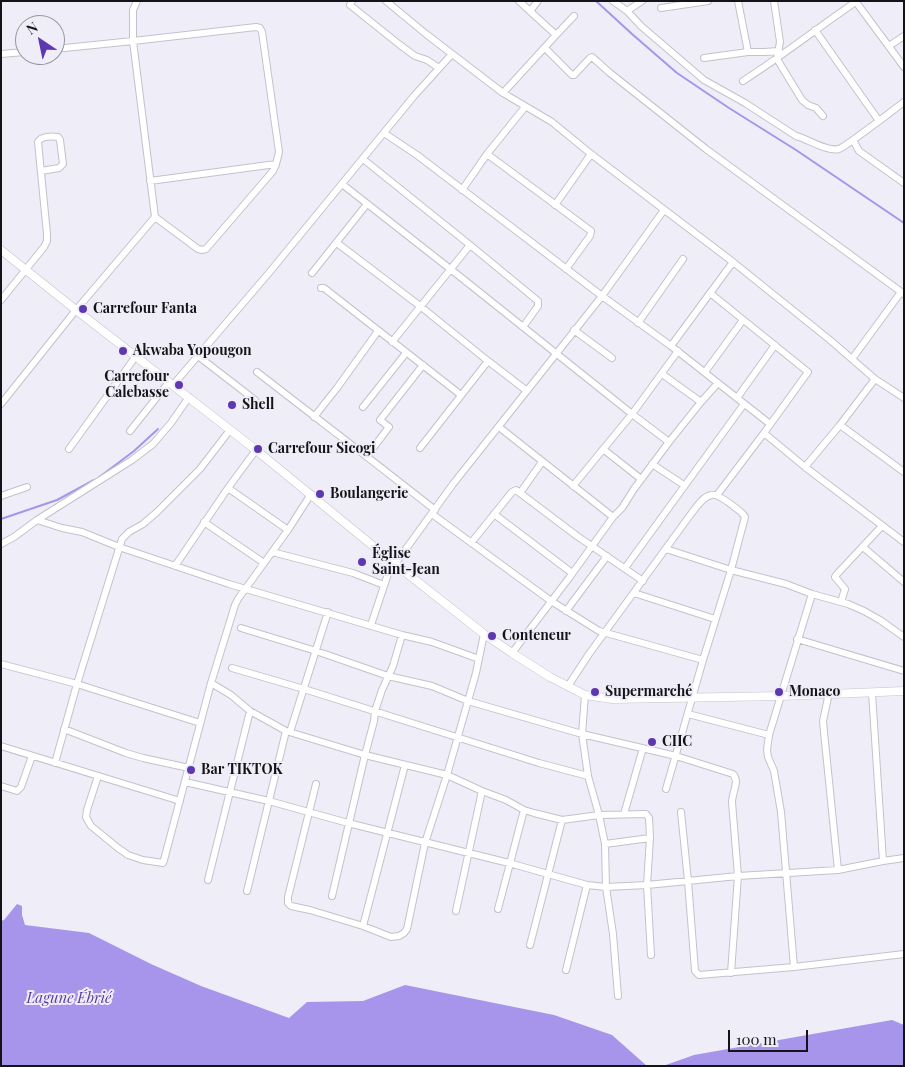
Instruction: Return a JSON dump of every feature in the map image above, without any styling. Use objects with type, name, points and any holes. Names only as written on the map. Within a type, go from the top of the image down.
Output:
[{"type":"street","points":[[65,48],[133,41],[256,26],[260,28],[279,152],[273,171],[206,249],[198,249],[155,217],[133,41],[132,10],[137,1]]},
{"type":"street","points":[[386,1],[502,93],[552,122],[733,262],[875,379],[904,398]]},
{"type":"street","points":[[520,1],[556,35]]},
{"type":"street","points":[[530,10],[538,1]]},
{"type":"street","points":[[612,1],[627,11],[641,26],[704,80],[745,103],[796,136],[805,138],[823,147],[834,150],[841,148],[904,102]]},
{"type":"street","points":[[627,11],[642,1]]},
{"type":"street","points":[[661,8],[708,1]]},
{"type":"street","points":[[738,1],[748,52]]},
{"type":"street","points":[[774,1],[780,35],[777,59],[802,100],[816,108],[822,116]]},
{"type":"street","points":[[743,81],[857,2],[904,66]]},
{"type":"street","points":[[349,3],[415,56],[427,60],[438,68]]},
{"type":"street","points":[[502,93],[574,16]]},
{"type":"street","points":[[815,30],[879,120]]},
{"type":"street","points":[[889,46],[904,36]]},
{"type":"street","points":[[545,48],[572,75],[592,58],[706,149],[902,293],[852,359]]},
{"type":"street","points":[[704,58],[748,52],[779,51]]},
{"type":"street","points":[[1,54],[15,53]]},
{"type":"street","points":[[130,431],[198,356],[414,96],[452,54]]},
{"type":"street","points":[[462,190],[525,107]]},
{"type":"street","points":[[384,133],[417,155],[566,269],[671,346],[770,424]]},
{"type":"street","points":[[1,300],[47,242],[47,234],[41,171],[39,140],[42,138],[58,137],[63,164],[59,168],[41,171]]},
{"type":"street","points":[[853,140],[858,151],[904,183]]},
{"type":"street","points":[[488,154],[591,232],[566,269]]},
{"type":"street","points":[[555,205],[591,154]]},
{"type":"street","points":[[363,159],[538,301],[538,306],[522,327]]},
{"type":"street","points":[[150,181],[276,164]]},
{"type":"street","points":[[342,184],[669,442]]},
{"type":"street","points":[[312,273],[367,204]]},
{"type":"street","points":[[371,625],[388,574],[395,564],[453,484],[602,296],[664,210]]},
{"type":"street","points":[[1,404],[76,310],[155,217]]},
{"type":"street","points":[[337,243],[527,391]]},
{"type":"street","points":[[392,342],[470,245]]},
{"type":"street","points":[[1,250],[256,450],[484,634],[512,653],[585,695],[612,699],[781,696],[904,691]]},
{"type":"street","points":[[638,323],[683,259]]},
{"type":"street","points":[[671,346],[733,262]]},
{"type":"street","points":[[321,288],[324,288],[461,395]]},
{"type":"street","points":[[710,293],[808,372],[717,495]]},
{"type":"street","points":[[705,372],[743,320]]},
{"type":"street","points":[[574,330],[612,358]]},
{"type":"street","points":[[314,417],[378,331]]},
{"type":"street","points":[[737,398],[775,345]]},
{"type":"street","points":[[573,486],[632,414],[678,352]]},
{"type":"street","points":[[363,407],[406,353]]},
{"type":"street","points":[[69,449],[136,356]]},
{"type":"street","points":[[198,356],[255,400]]},
{"type":"street","points":[[420,448],[488,361]]},
{"type":"street","points":[[368,456],[389,428],[380,420],[423,365]]},
{"type":"street","points":[[257,372],[368,456],[471,543],[566,611],[605,633],[703,660]]},
{"type":"street","points":[[662,374],[701,402]]},
{"type":"street","points":[[805,467],[840,426],[875,379]]},
{"type":"street","points":[[512,653],[613,517],[622,508],[652,464],[718,383]]},
{"type":"street","points":[[1,544],[132,460],[153,444],[172,424],[189,397]]},
{"type":"street","points":[[625,568],[744,404]]},
{"type":"street","points":[[840,426],[904,472]]},
{"type":"street","points":[[499,427],[613,517]]},
{"type":"street","points":[[55,763],[77,684],[122,539],[157,512],[200,468],[230,430]]},
{"type":"street","points":[[764,433],[805,467],[904,542]]},
{"type":"street","points":[[603,448],[641,480]]},
{"type":"street","points":[[174,566],[256,450]]},
{"type":"street","points":[[520,493],[542,462]]},
{"type":"street","points":[[652,464],[684,485]]},
{"type":"street","points":[[1,496],[27,488]]},
{"type":"street","points":[[228,488],[288,530]]},
{"type":"street","points":[[471,543],[514,490],[516,490],[577,536],[643,581]]},
{"type":"street","points":[[98,776],[86,817],[91,826],[128,855],[143,860],[163,863],[211,683],[235,605],[311,494]]},
{"type":"street","points":[[568,686],[589,654],[706,497],[717,495],[745,517],[666,790]]},
{"type":"street","points":[[494,514],[572,573]]},
{"type":"street","points":[[37,520],[82,532],[174,566],[402,635],[432,642],[479,659]]},
{"type":"street","points":[[204,522],[264,563]]},
{"type":"street","points":[[841,602],[845,589],[836,577],[837,574],[882,526]]},
{"type":"street","points":[[863,547],[904,582]]},
{"type":"street","points":[[666,549],[730,570],[786,584],[841,602],[864,611],[904,637]]},
{"type":"street","points":[[272,552],[353,574],[384,585]]},
{"type":"street","points":[[566,611],[607,556]]},
{"type":"street","points":[[634,593],[715,619]]},
{"type":"street","points":[[794,968],[781,812],[774,770],[767,750],[769,735],[812,594]]},
{"type":"street","points":[[247,891],[288,731],[304,689],[328,612]]},
{"type":"street","points":[[241,628],[388,676],[432,686],[468,701],[582,734],[676,756],[733,774],[736,782],[732,797],[738,876],[731,973]]},
{"type":"street","points":[[316,784],[288,903],[292,906],[364,926],[391,937],[399,936],[407,929],[425,843],[458,737],[484,634]]},
{"type":"street","points":[[332,896],[375,711],[393,666],[402,635]]},
{"type":"street","points":[[797,639],[904,671]]},
{"type":"street","points":[[1,664],[77,684],[200,723]]},
{"type":"street","points":[[232,668],[539,763],[588,776]]},
{"type":"street","points":[[211,683],[231,695],[250,711],[288,731],[365,755],[447,775],[506,800],[524,810],[545,817],[562,820],[599,815],[648,815],[650,838],[647,885],[651,955]]},
{"type":"street","points":[[872,692],[883,861]]},
{"type":"street","points":[[829,693],[823,721],[838,870]]},
{"type":"street","points":[[585,695],[582,734],[588,776],[605,844],[606,887],[613,934],[618,996]]},
{"type":"street","points":[[208,880],[250,711]]},
{"type":"street","points":[[688,714],[769,735]]},
{"type":"street","points":[[64,729],[126,753],[189,768]]},
{"type":"street","points":[[1,746],[180,801]]},
{"type":"street","points":[[624,814],[643,748]]},
{"type":"street","points":[[1,786],[16,790],[21,787],[32,756]]},
{"type":"street","points":[[364,926],[405,765]]},
{"type":"street","points":[[185,782],[269,801],[588,885],[606,887],[838,870],[904,858]]},
{"type":"street","points":[[456,911],[482,791]]},
{"type":"street","points":[[498,909],[524,810]]},
{"type":"street","points":[[680,812],[695,971],[699,975],[794,968],[904,954]]},
{"type":"street","points":[[530,945],[562,820]]},
{"type":"street","points":[[605,844],[650,838]]},
{"type":"street","points":[[566,970],[588,885]]},
{"type":"water","name":"Lagune Ébrié","points":[[17,904],[22,906],[25,925],[89,933],[151,964],[201,986],[289,1018],[307,1002],[363,1001],[405,985],[554,1015],[612,1035],[647,1066],[1,1066],[1,921]]},
{"type":"water","points":[[892,1020],[904,1025],[904,1066],[663,1066],[694,1055]]},
{"type":"waterway","points":[[596,1],[677,73],[904,223]]},
{"type":"waterway","points":[[98,478],[134,451],[158,429]]},
{"type":"waterway","points":[[1,519],[57,500],[94,480]]},
{"type":"place","name":"Carrefour Fanta","points":[[83,309]]},
{"type":"place","name":"Akwaba Yopougon","points":[[123,351]]},
{"type":"place","name":"Carrefour Calebasse","points":[[179,385]]},
{"type":"place","name":"Shell","points":[[232,405]]},
{"type":"place","name":"Carrefour Sicogi","points":[[258,449]]},
{"type":"place","name":"Boulangerie","points":[[320,494]]},
{"type":"place","name":"Église Saint-Jean","points":[[362,562]]},
{"type":"place","name":"Conteneur","points":[[492,636]]},
{"type":"place","name":"Supermarché","points":[[595,692]]},
{"type":"place","name":"Monaco","points":[[779,692]]},
{"type":"place","name":"CIIC","points":[[652,742]]},
{"type":"place","name":"Bar TIKTOK","points":[[191,770]]}]
